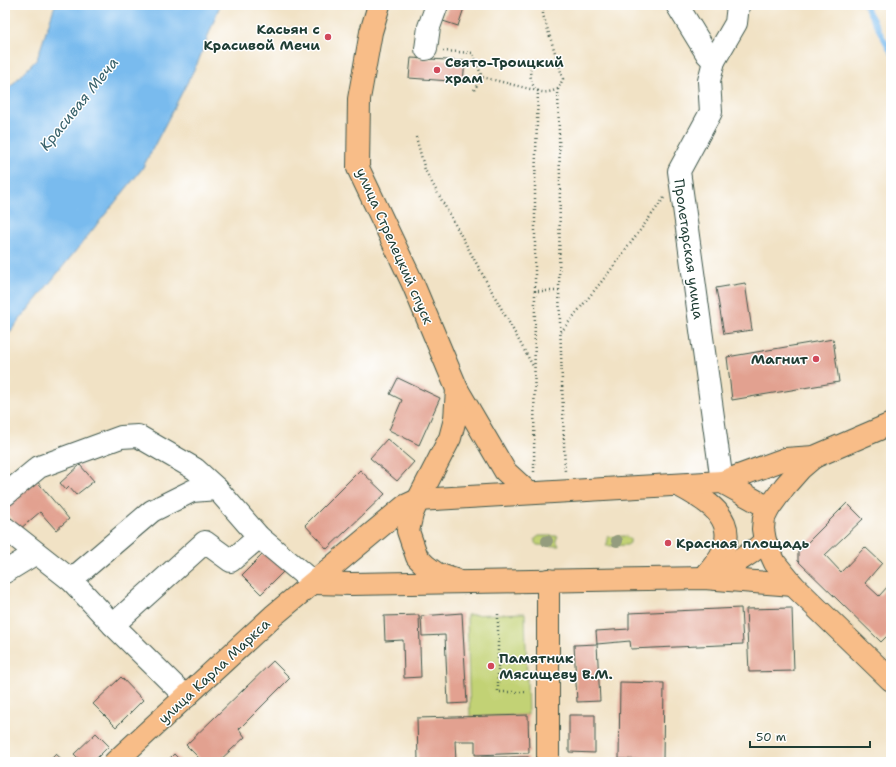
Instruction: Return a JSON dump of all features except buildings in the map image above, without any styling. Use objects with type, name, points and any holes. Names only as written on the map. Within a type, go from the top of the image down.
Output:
[{"type":"main road","name":"улица Стрелецкий спуск","points":[[379,5],[371,32],[360,98],[358,168],[413,284],[457,389],[504,471],[532,493]]},
{"type":"main road","name":"улица Стрелецкий спуск","points":[[418,500],[450,438],[456,419],[457,389]]},
{"type":"main road","points":[[891,424],[817,456],[800,469],[785,486],[769,508],[764,518],[765,541],[775,562],[794,585],[891,680]]},
{"type":"main road","points":[[460,582],[437,574],[417,557],[408,531],[412,514],[418,500],[722,482],[785,459],[817,456]]},
{"type":"main road","points":[[722,482],[769,508]]},
{"type":"main road","points":[[678,485],[711,504],[722,517],[726,528],[727,538],[722,554],[704,578]]},
{"type":"main road","name":"улица Карла Маркса","points":[[115,762],[273,616],[405,506],[418,500]]},
{"type":"main road","points":[[704,578],[733,565],[754,551],[765,541]]},
{"type":"main road","points":[[314,583],[351,584],[704,578],[794,585]]},
{"type":"main road","points":[[548,580],[548,762]]},
{"type":"street","points":[[426,49],[429,27],[437,5]]},
{"type":"street","points":[[677,5],[707,54],[714,61]]},
{"type":"street","name":"Пролетарская улица","points":[[722,482],[679,171],[711,112],[709,81],[714,61],[736,23],[738,5]]},
{"type":"street","points":[[5,495],[39,466],[121,437],[138,436],[195,469],[217,490],[259,537],[314,583]]},
{"type":"street","points":[[72,580],[152,511],[192,491],[217,490]]},
{"type":"street","points":[[5,528],[72,580],[112,625],[186,697]]},
{"type":"street","points":[[112,625],[205,542],[231,561],[259,537]]},
{"type":"street","points":[[5,572],[36,553]]},
{"type":"path","points":[[543,5],[543,15],[563,79],[558,88],[560,179],[559,291],[566,491]]},
{"type":"path","points":[[426,49],[473,54],[482,77]]},
{"type":"path","points":[[532,493],[535,183],[538,91],[531,83],[530,70],[537,62],[548,59],[559,65]]},
{"type":"path","points":[[474,90],[482,77]]},
{"type":"path","points":[[482,77],[548,93],[558,88]]},
{"type":"path","points":[[416,137],[425,170],[534,368]]},
{"type":"path","points":[[561,332],[610,271],[666,196]]},
{"type":"path","points":[[534,291],[559,291]]},
{"type":"path","points":[[498,614],[498,692],[528,692]]},
{"type":"green space","points":[[539,536],[558,536],[556,540],[559,546],[537,545],[535,543],[535,539]]},
{"type":"green space","points":[[625,536],[630,539],[630,543],[627,545],[606,546],[608,541],[607,537]]},
{"type":"green space","points":[[525,613],[528,715],[470,717],[467,615]]},
{"type":"water","name":"Красивая Меча","points":[[55,5],[220,5],[198,62],[142,169],[5,338],[5,92],[37,59]]},
{"type":"waterway","points":[[865,5],[891,52]]},
{"type":"place","name":"Касьян с Красивой Мечи","points":[[328,37]]},
{"type":"place","name":"Свято-Троицкий храм","points":[[437,70]]},
{"type":"place","name":"Магнит","points":[[816,359]]},
{"type":"place","name":"Красная площадь","points":[[668,543]]},
{"type":"place","name":"Памятник Мясищеву В.М.","points":[[491,666]]}]
